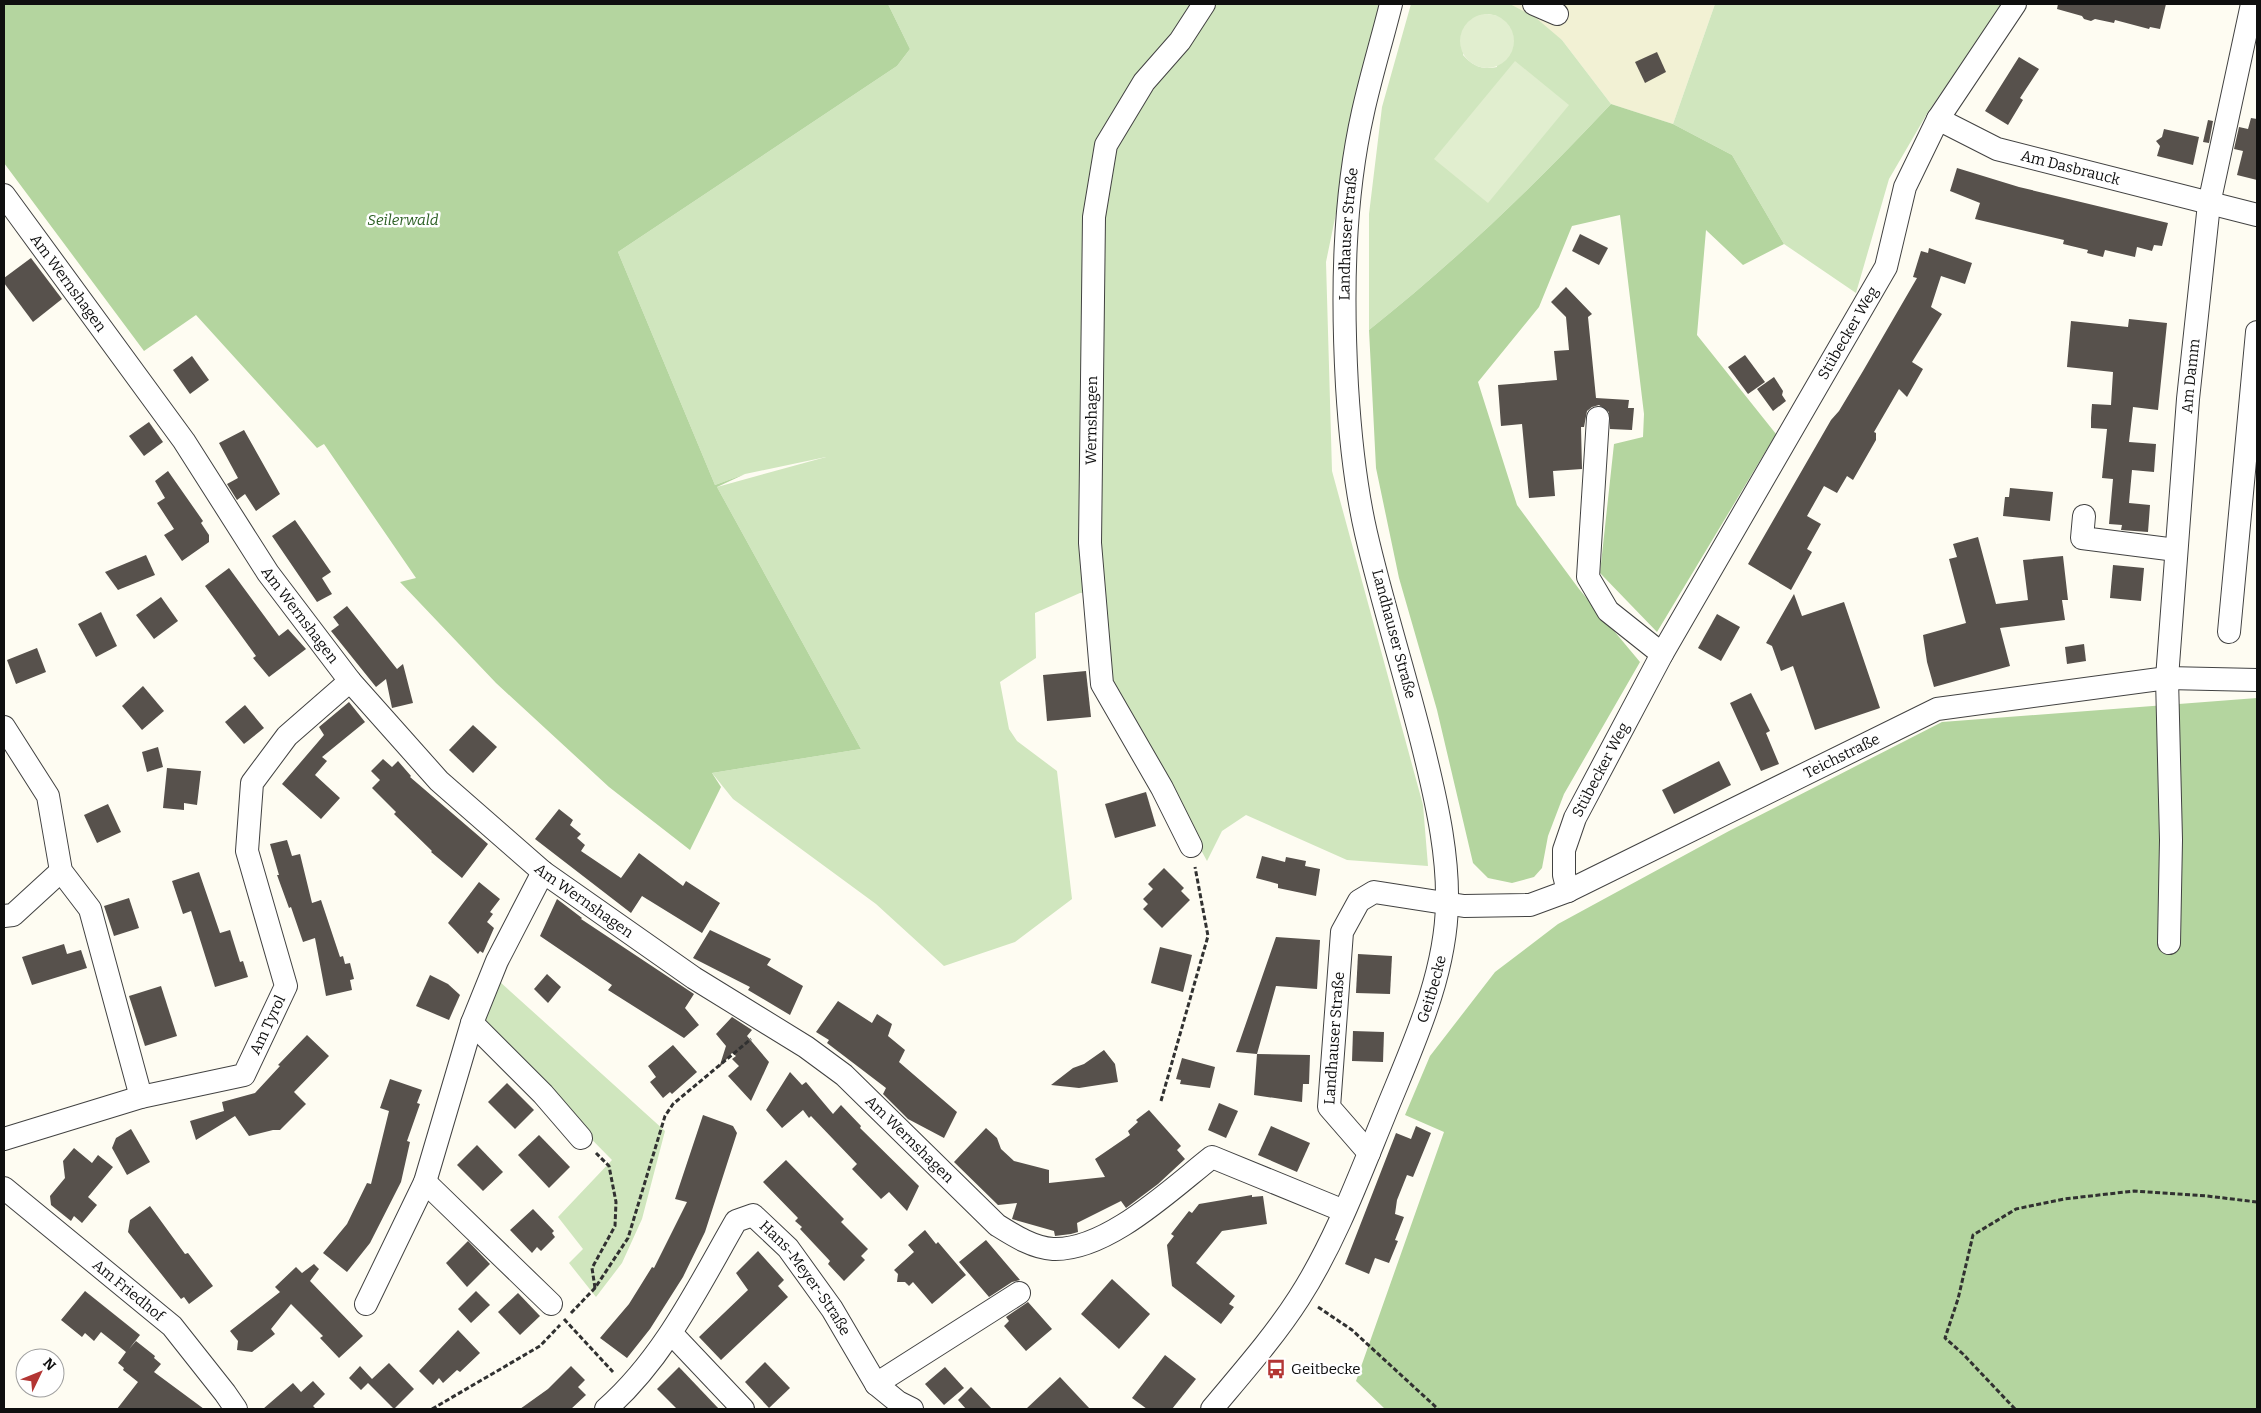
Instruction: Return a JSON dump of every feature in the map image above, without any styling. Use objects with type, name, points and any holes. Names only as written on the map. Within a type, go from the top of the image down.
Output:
[{"type":"street","name":"Wernshagen","points":[[1191,846],[1162,788],[1102,684],[1090,544],[1094,217],[1106,145],[1144,82],[1180,41],[1204,4]]},
{"type":"street","name":"Landhauser Straße","points":[[1369,1153],[1329,1107],[1342,932],[1359,901],[1374,892],[1447,905],[1441,820],[1418,722],[1366,531],[1350,438],[1345,348],[1344,271],[1351,185],[1363,114],[1391,4]]},
{"type":"street","points":[[1534,4],[1557,14]]},
{"type":"street","name":"Stübecker Weg","points":[[1568,891],[1564,875],[1564,850],[1575,818],[1662,654],[1886,267],[1905,187],[1938,119],[2015,4]]},
{"type":"street","points":[[2209,204],[2252,4]]},
{"type":"street","name":"Am Dasbrauck","points":[[1938,119],[1997,149],[2257,215]]},
{"type":"street","name":"Am Wernshagen","points":[[4,195],[184,442],[268,573],[350,681],[439,781],[543,872],[694,978],[806,1047],[844,1075],[997,1225],[1018,1238],[1052,1249],[1086,1244],[1134,1219],[1212,1157],[1344,1211]]},
{"type":"street","name":"Am Damm","points":[[2169,944],[2171,840],[2167,678],[2188,399],[2209,204]]},
{"type":"street","points":[[2229,632],[2257,332]]},
{"type":"street","points":[[1598,418],[1588,578],[1608,611],[1662,654]]},
{"type":"street","points":[[2084,516],[2082,538],[2176,550]]},
{"type":"street","name":"Teichstraße","points":[[1447,905],[1530,905],[1568,891],[1937,709],[2167,678],[2257,680]]},
{"type":"street","name":"Am Tyrol","points":[[4,1139],[141,1097],[244,1075],[286,986],[247,851],[252,783],[287,736],[350,681]]},
{"type":"street","points":[[4,727],[48,796],[61,871],[90,909],[141,1097]]},
{"type":"street","points":[[4,916],[13,914],[61,871]]},
{"type":"street","points":[[366,1304],[425,1182],[472,1024],[497,961],[543,872]]},
{"type":"street","name":"Geitbecke","points":[[1212,1409],[1301,1295],[1344,1211],[1421,1024],[1434,981],[1443,941],[1447,905]]},
{"type":"street","points":[[472,1024],[543,1094],[581,1138]]},
{"type":"street","points":[[425,1182],[558,1312]]},
{"type":"street","name":"Am Friedhof","points":[[4,1188],[172,1326],[236,1409]]},
{"type":"street","name":"Hans-Meyer-Straße","points":[[606,1409],[629,1389],[672,1334],[736,1221],[753,1214],[788,1248],[832,1309],[876,1384],[898,1402],[912,1409]]},
{"type":"street","points":[[876,1384],[1019,1293]]},
{"type":"street","points":[[672,1334],[743,1409]]},
{"type":"path","points":[[1161,1101],[1208,936],[1191,846]]},
{"type":"path","points":[[432,1409],[540,1346],[558,1312],[595,1288],[628,1238],[665,1116],[673,1104],[768,1024]]},
{"type":"path","points":[[581,1138],[609,1166],[616,1202],[615,1226],[592,1268],[595,1288]]},
{"type":"path","points":[[2015,1409],[1963,1354],[1945,1338],[1958,1300],[1973,1235],[2016,1209],[2073,1198],[2134,1191],[2207,1196],[2257,1202]]},
{"type":"path","points":[[1301,1295],[1352,1330],[1438,1409]]},
{"type":"path","points":[[558,1312],[629,1389]]},
{"type":"green space","name":"Seilerwald","points":[[4,4],[888,4],[910,49],[897,66],[618,252],[715,485],[745,474],[717,487],[861,749],[712,773],[721,787],[690,850],[609,787],[496,683],[400,582],[416,578],[324,444],[317,448],[196,315],[144,351],[4,163]]},
{"type":"green space","points":[[888,4],[1379,4],[1326,262],[1332,471],[1423,805],[1428,866],[1347,860],[1246,815],[1222,831],[1207,861],[1108,679],[1102,592],[1080,593],[1035,613],[1036,658],[1000,682],[1009,729],[1017,741],[1057,771],[1072,899],[1015,942],[944,966],[876,904],[733,799],[712,773],[861,749],[717,487],[826,457],[745,474],[715,485],[618,252],[897,66],[910,49]]},
{"type":"green space","points":[[1411,4],[1510,4],[1536,18],[1562,40],[1611,104],[1494,222],[1402,304],[1369,330],[1369,214],[1382,107]],"holes":[[[1488,14],[1497,16],[1497,67],[1487,68],[1478,66],[1470,62],[1463,55],[1478,16]]]},
{"type":"green space","points":[[1510,4],[1715,4],[1673,124],[1611,104],[1562,40]]},
{"type":"green space","points":[[1715,4],[2002,4],[1928,112],[1889,179],[1856,293],[1784,244],[1732,155],[1673,124]]},
{"type":"green space","points":[[1482,14],[1492,14],[1502,18],[1510,26],[1514,41],[1510,56],[1502,64],[1492,68],[1482,68],[1472,64],[1464,56],[1460,46],[1460,36],[1464,26],[1472,18]]},
{"type":"green space","points":[[1515,61],[1569,105],[1488,203],[1434,159]]},
{"type":"green space","points":[[1611,104],[1673,124],[1732,155],[1784,244],[1743,265],[1706,230],[1697,335],[1776,434],[1657,632],[1600,573],[1614,444],[1643,437],[1644,414],[1620,215],[1572,226],[1539,307],[1478,382],[1517,505],[1579,589],[1640,662],[1564,794],[1548,836],[1542,868],[1534,877],[1512,883],[1488,878],[1473,863],[1437,710],[1399,578],[1376,468],[1369,330],[1402,304],[1494,222]]},
{"type":"green space","points":[[2257,698],[2257,1409],[1385,1409],[1356,1381],[1444,1132],[1405,1115],[1430,1056],[1495,972],[1558,924],[1729,831],[1942,722]]},
{"type":"green space","points":[[499,981],[665,1131],[642,1219],[622,1263],[596,1297],[569,1263],[583,1249],[558,1217],[612,1160],[479,1025]]},
{"type":"building","points":[[2058,4],[2166,4],[2160,29],[2150,27],[2149,29],[2115,20],[2114,23],[2095,19],[2091,21],[2084,19],[2082,16],[2057,9]]},
{"type":"building","points":[[1657,52],[1666,72],[1645,83],[1635,62]]},
{"type":"building","points":[[2019,57],[2039,69],[2020,98],[2023,100],[2008,125],[1985,111]]},
{"type":"building","points":[[2251,118],[2257,119],[2257,180],[2237,175],[2243,151],[2234,149],[2239,127],[2248,129]]},
{"type":"building","points":[[2208,120],[2213,121],[2209,143],[2203,142]]},
{"type":"building","points":[[2164,129],[2199,137],[2193,165],[2157,156],[2160,146],[2156,141],[2162,137]]},
{"type":"building","points":[[1957,168],[2019,187],[2168,223],[2162,246],[2154,245],[2152,251],[2137,247],[2135,257],[2105,250],[2103,257],[2087,253],[2088,250],[2063,244],[2064,240],[1975,219],[1980,203],[1950,191]]},
{"type":"building","points":[[1580,234],[1608,248],[1599,265],[1572,251]]},
{"type":"building","points":[[1929,248],[1972,263],[1965,284],[1941,276],[1931,307],[1942,314],[1912,362],[1923,369],[1907,397],[1899,389],[1874,432],[1876,433],[1876,440],[1853,480],[1847,476],[1837,493],[1824,486],[1807,516],[1821,524],[1807,549],[1812,552],[1791,590],[1748,564],[1831,420],[1839,411],[1917,278],[1913,277],[1921,251],[1928,253]]},
{"type":"building","points":[[31,258],[62,299],[33,322],[4,283],[4,278]]},
{"type":"building","points":[[1566,287],[1592,314],[1588,317],[1596,398],[1629,400],[1628,408],[1634,408],[1632,430],[1610,429],[1609,412],[1599,405],[1592,407],[1587,411],[1584,427],[1581,427],[1582,469],[1553,471],[1555,496],[1529,498],[1522,424],[1501,426],[1498,385],[1557,380],[1554,351],[1569,350],[1566,317],[1551,302]]},
{"type":"building","points":[[2129,319],[2167,323],[2158,410],[2133,407],[2129,442],[2156,444],[2154,472],[2132,470],[2129,503],[2150,505],[2148,532],[2121,530],[2122,525],[2109,524],[2113,479],[2102,478],[2107,429],[2091,428],[2091,418],[2092,404],[2111,405],[2113,372],[2067,367],[2071,321],[2128,327]]},
{"type":"building","points":[[1745,355],[1765,382],[1748,394],[1728,367]]},
{"type":"building","points":[[192,356],[209,380],[190,394],[173,370]]},
{"type":"building","points":[[1774,377],[1783,391],[1782,395],[1786,401],[1773,411],[1757,389]]},
{"type":"building","points":[[149,422],[163,442],[144,456],[129,436]]},
{"type":"building","points":[[244,430],[280,494],[256,511],[245,494],[237,500],[227,484],[238,478],[219,443]]},
{"type":"building","points":[[168,471],[203,521],[201,523],[209,535],[209,542],[182,561],[164,535],[174,529],[157,503],[165,498],[155,481]]},
{"type":"building","points":[[2010,488],[2053,492],[2050,521],[2003,516],[2005,497],[2009,497]]},
{"type":"building","points":[[295,520],[331,572],[322,578],[332,594],[317,602],[272,536]]},
{"type":"building","points":[[1978,537],[1996,604],[2028,600],[2023,560],[2063,556],[2068,600],[2062,600],[2065,620],[2000,628],[2010,666],[1934,687],[1927,662],[1923,635],[1966,623],[1949,559],[1957,557],[1953,544]]},
{"type":"building","points":[[146,555],[155,575],[118,590],[105,572]]},
{"type":"building","points":[[2113,565],[2144,568],[2141,601],[2110,598]]},
{"type":"building","points":[[229,568],[279,636],[288,629],[306,649],[269,677],[253,658],[256,656],[205,586]]},
{"type":"building","points":[[1794,594],[1802,616],[1844,602],[1880,708],[1815,730],[1793,666],[1781,671],[1772,646],[1766,643]]},
{"type":"building","points":[[161,597],[178,621],[154,639],[136,615]]},
{"type":"building","points":[[347,606],[397,669],[403,664],[413,703],[392,708],[386,679],[376,687],[331,631],[339,625],[333,617]]},
{"type":"building","points":[[101,612],[117,646],[96,657],[78,624]]},
{"type":"building","points":[[1717,614],[1740,627],[1721,661],[1698,648]]},
{"type":"building","points":[[2084,644],[2086,661],[2067,664],[2065,647]]},
{"type":"building","points":[[37,648],[46,672],[16,684],[7,660]]},
{"type":"building","points":[[1086,671],[1091,717],[1047,721],[1043,675]]},
{"type":"building","points":[[143,686],[164,711],[142,730],[122,706]]},
{"type":"building","points":[[1751,693],[1770,731],[1766,733],[1779,764],[1761,771],[1730,703]]},
{"type":"building","points":[[349,702],[365,722],[322,757],[327,761],[315,775],[340,798],[321,819],[282,784],[324,735],[319,727]]},
{"type":"building","points":[[245,705],[264,728],[244,744],[225,722]]},
{"type":"building","points":[[473,725],[497,747],[473,773],[449,750]]},
{"type":"building","points":[[158,747],[163,767],[147,772],[142,752]]},
{"type":"building","points":[[383,759],[392,767],[398,761],[410,777],[488,844],[462,878],[431,852],[372,788],[380,780],[371,771]]},
{"type":"building","points":[[1719,761],[1731,785],[1674,814],[1662,790]]},
{"type":"building","points":[[167,768],[201,771],[197,805],[184,803],[184,810],[163,808]]},
{"type":"building","points":[[1146,792],[1156,826],[1115,838],[1105,804]]},
{"type":"building","points":[[108,804],[121,832],[97,843],[84,815]]},
{"type":"building","points":[[559,809],[573,820],[570,825],[581,834],[577,838],[585,845],[581,851],[621,878],[639,853],[683,886],[686,881],[720,903],[702,933],[642,896],[631,913],[535,839]]},
{"type":"building","points":[[287,840],[292,856],[300,854],[312,903],[321,900],[340,957],[343,956],[345,964],[350,963],[354,979],[350,980],[352,990],[326,996],[315,938],[303,942],[277,875],[279,875],[270,844]]},
{"type":"building","points":[[1262,856],[1285,862],[1286,857],[1306,861],[1305,866],[1320,869],[1316,896],[1278,888],[1278,884],[1256,878]]},
{"type":"building","points":[[1164,868],[1184,888],[1181,891],[1190,900],[1162,928],[1143,909],[1148,904],[1143,899],[1153,889],[1148,884]]},
{"type":"building","points":[[199,872],[220,933],[230,930],[240,962],[243,961],[248,977],[215,987],[191,911],[183,914],[172,881]]},
{"type":"building","points":[[479,882],[500,899],[490,912],[493,914],[487,922],[494,928],[483,953],[480,951],[478,954],[448,923]]},
{"type":"building","points":[[129,898],[139,928],[114,936],[104,906]]},
{"type":"building","points":[[557,899],[581,919],[694,994],[685,1008],[699,1025],[684,1038],[608,990],[612,985],[540,936]]},
{"type":"building","points":[[710,930],[771,959],[767,965],[803,986],[790,1015],[748,990],[750,987],[693,958]]},
{"type":"building","points":[[1276,937],[1320,940],[1317,989],[1276,986],[1257,1054],[1236,1052]]},
{"type":"building","points":[[64,944],[67,954],[81,950],[87,968],[32,985],[22,957]]},
{"type":"building","points":[[1160,947],[1192,955],[1183,992],[1151,983]]},
{"type":"building","points":[[1358,954],[1392,956],[1390,994],[1356,993]]},
{"type":"building","points":[[547,974],[561,987],[548,1003],[534,989]]},
{"type":"building","points":[[430,975],[448,984],[460,995],[449,1020],[416,1006]]},
{"type":"building","points":[[161,986],[177,1036],[145,1046],[129,996]]},
{"type":"building","points":[[838,1001],[872,1023],[877,1014],[892,1024],[888,1036],[905,1050],[899,1062],[957,1112],[944,1138],[908,1119],[883,1094],[886,1088],[827,1043],[829,1040],[816,1032]]},
{"type":"building","points":[[732,1017],[752,1030],[747,1036],[769,1062],[751,1101],[728,1076],[739,1066],[732,1059],[736,1056],[732,1053],[719,1068],[726,1046],[716,1034]]},
{"type":"building","points":[[1353,1031],[1384,1032],[1383,1062],[1352,1061]]},
{"type":"building","points":[[307,1035],[329,1056],[294,1092],[306,1104],[280,1130],[249,1136],[235,1116],[196,1140],[190,1121],[224,1111],[222,1102],[255,1093],[280,1066],[278,1065]]},
{"type":"building","points":[[673,1045],[697,1072],[672,1094],[670,1092],[663,1098],[650,1082],[656,1077],[648,1066]]},
{"type":"building","points":[[1104,1050],[1115,1064],[1118,1082],[1079,1088],[1051,1085],[1073,1068],[1084,1064]]},
{"type":"building","points":[[1257,1054],[1310,1055],[1309,1084],[1303,1084],[1302,1102],[1254,1095]]},
{"type":"building","points":[[1182,1058],[1215,1067],[1210,1088],[1180,1084],[1181,1080],[1176,1079]]},
{"type":"building","points":[[790,1072],[802,1085],[806,1082],[833,1114],[841,1105],[861,1126],[860,1128],[919,1186],[907,1211],[889,1192],[881,1199],[852,1169],[857,1164],[803,1110],[782,1128],[766,1110]]},
{"type":"building","points":[[390,1079],[422,1090],[417,1103],[420,1104],[407,1141],[410,1142],[401,1182],[370,1243],[347,1272],[323,1253],[347,1224],[367,1183],[371,1184],[389,1111],[380,1108]]},
{"type":"building","points":[[507,1083],[534,1110],[515,1129],[488,1102]]},
{"type":"building","points":[[1219,1103],[1238,1111],[1226,1138],[1208,1130]]},
{"type":"building","points":[[1149,1110],[1181,1146],[1177,1150],[1185,1159],[1158,1184],[1126,1208],[1121,1201],[1077,1223],[1078,1232],[1071,1234],[1055,1236],[1054,1231],[1012,1219],[1017,1203],[998,1205],[954,1162],[986,1128],[997,1138],[1001,1149],[1014,1161],[1049,1170],[1049,1183],[1105,1177],[1095,1159],[1130,1135],[1128,1131],[1138,1122],[1136,1120]]},
{"type":"building","points":[[703,1115],[733,1126],[737,1133],[705,1232],[683,1277],[650,1329],[627,1358],[600,1338],[629,1304],[652,1267],[654,1268],[687,1202],[675,1199]]},
{"type":"building","points":[[1271,1126],[1310,1143],[1297,1172],[1258,1155]]},
{"type":"building","points":[[1416,1126],[1431,1133],[1413,1177],[1407,1175],[1397,1200],[1395,1214],[1404,1217],[1395,1240],[1398,1241],[1389,1263],[1375,1258],[1369,1274],[1345,1264],[1396,1133],[1411,1139]]},
{"type":"building","points":[[131,1129],[150,1162],[127,1175],[112,1148],[116,1138]]},
{"type":"building","points":[[539,1135],[570,1167],[549,1188],[518,1155]]},
{"type":"building","points":[[477,1145],[503,1172],[483,1191],[457,1165]]},
{"type":"building","points":[[74,1148],[92,1163],[98,1155],[113,1167],[88,1197],[97,1205],[82,1223],[74,1216],[71,1221],[51,1205],[50,1196],[65,1178],[63,1161]]},
{"type":"building","points":[[786,1160],[844,1219],[841,1222],[868,1249],[861,1256],[865,1260],[844,1281],[828,1264],[830,1261],[800,1229],[802,1227],[795,1221],[798,1218],[763,1182]]},
{"type":"building","points":[[1252,1195],[1252,1197],[1263,1196],[1267,1224],[1222,1231],[1196,1263],[1235,1296],[1229,1304],[1234,1307],[1221,1324],[1172,1286],[1167,1245],[1174,1236],[1171,1234],[1189,1211],[1192,1213],[1199,1204]]},
{"type":"building","points":[[150,1206],[185,1254],[188,1253],[213,1286],[189,1304],[184,1297],[181,1299],[128,1232],[130,1220]]},
{"type":"building","points":[[533,1209],[554,1231],[552,1233],[555,1237],[541,1251],[537,1247],[532,1253],[510,1230]]},
{"type":"building","points":[[925,1230],[936,1244],[938,1242],[966,1275],[932,1304],[913,1282],[909,1286],[905,1282],[897,1282],[898,1274],[894,1270],[914,1252],[908,1245]]},
{"type":"building","points":[[986,1240],[1020,1280],[1012,1282],[989,1297],[959,1262]]},
{"type":"building","points":[[468,1241],[490,1264],[467,1287],[446,1263]]},
{"type":"building","points":[[758,1251],[784,1280],[778,1286],[788,1297],[721,1360],[699,1337],[748,1290],[736,1273]]},
{"type":"building","points":[[314,1264],[319,1269],[310,1281],[363,1336],[339,1358],[320,1338],[323,1336],[291,1304],[271,1329],[275,1334],[252,1352],[237,1350],[238,1341],[230,1331],[280,1292],[275,1287],[296,1267],[302,1273]]},
{"type":"building","points":[[1112,1279],[1150,1314],[1119,1349],[1081,1314]]},
{"type":"building","points":[[85,1291],[140,1335],[129,1349],[136,1341],[155,1356],[154,1358],[161,1364],[154,1372],[204,1409],[117,1409],[138,1382],[123,1370],[124,1368],[118,1363],[126,1352],[101,1332],[94,1341],[85,1333],[82,1337],[61,1320]]},
{"type":"building","points":[[476,1291],[490,1305],[471,1323],[458,1309]]},
{"type":"building","points":[[518,1293],[540,1316],[520,1335],[498,1312]]},
{"type":"building","points":[[1028,1302],[1052,1329],[1026,1351],[1004,1326],[1009,1321],[1006,1317]]},
{"type":"building","points":[[458,1330],[480,1353],[460,1372],[457,1370],[443,1383],[439,1378],[433,1385],[419,1371]]},
{"type":"building","points":[[1165,1355],[1196,1379],[1172,1409],[1147,1409],[1132,1398]]},
{"type":"building","points":[[765,1362],[790,1388],[769,1408],[745,1382]]},
{"type":"building","points":[[389,1363],[414,1389],[394,1409],[368,1383],[361,1390],[349,1378],[360,1366],[372,1379]]},
{"type":"building","points":[[571,1366],[585,1380],[578,1387],[586,1395],[571,1409],[520,1409],[548,1389]]},
{"type":"building","points":[[679,1367],[719,1409],[677,1409],[657,1389]]},
{"type":"building","points":[[945,1367],[964,1388],[944,1405],[925,1384]]},
{"type":"building","points":[[1060,1377],[1090,1409],[1026,1409]]},
{"type":"building","points":[[313,1381],[325,1394],[313,1406],[316,1409],[263,1409],[293,1383],[301,1392]]},
{"type":"building","points":[[971,1387],[992,1409],[966,1409],[958,1400]]},
{"type":"place","name":"Geitbecke","points":[[1276,1369]]}]
